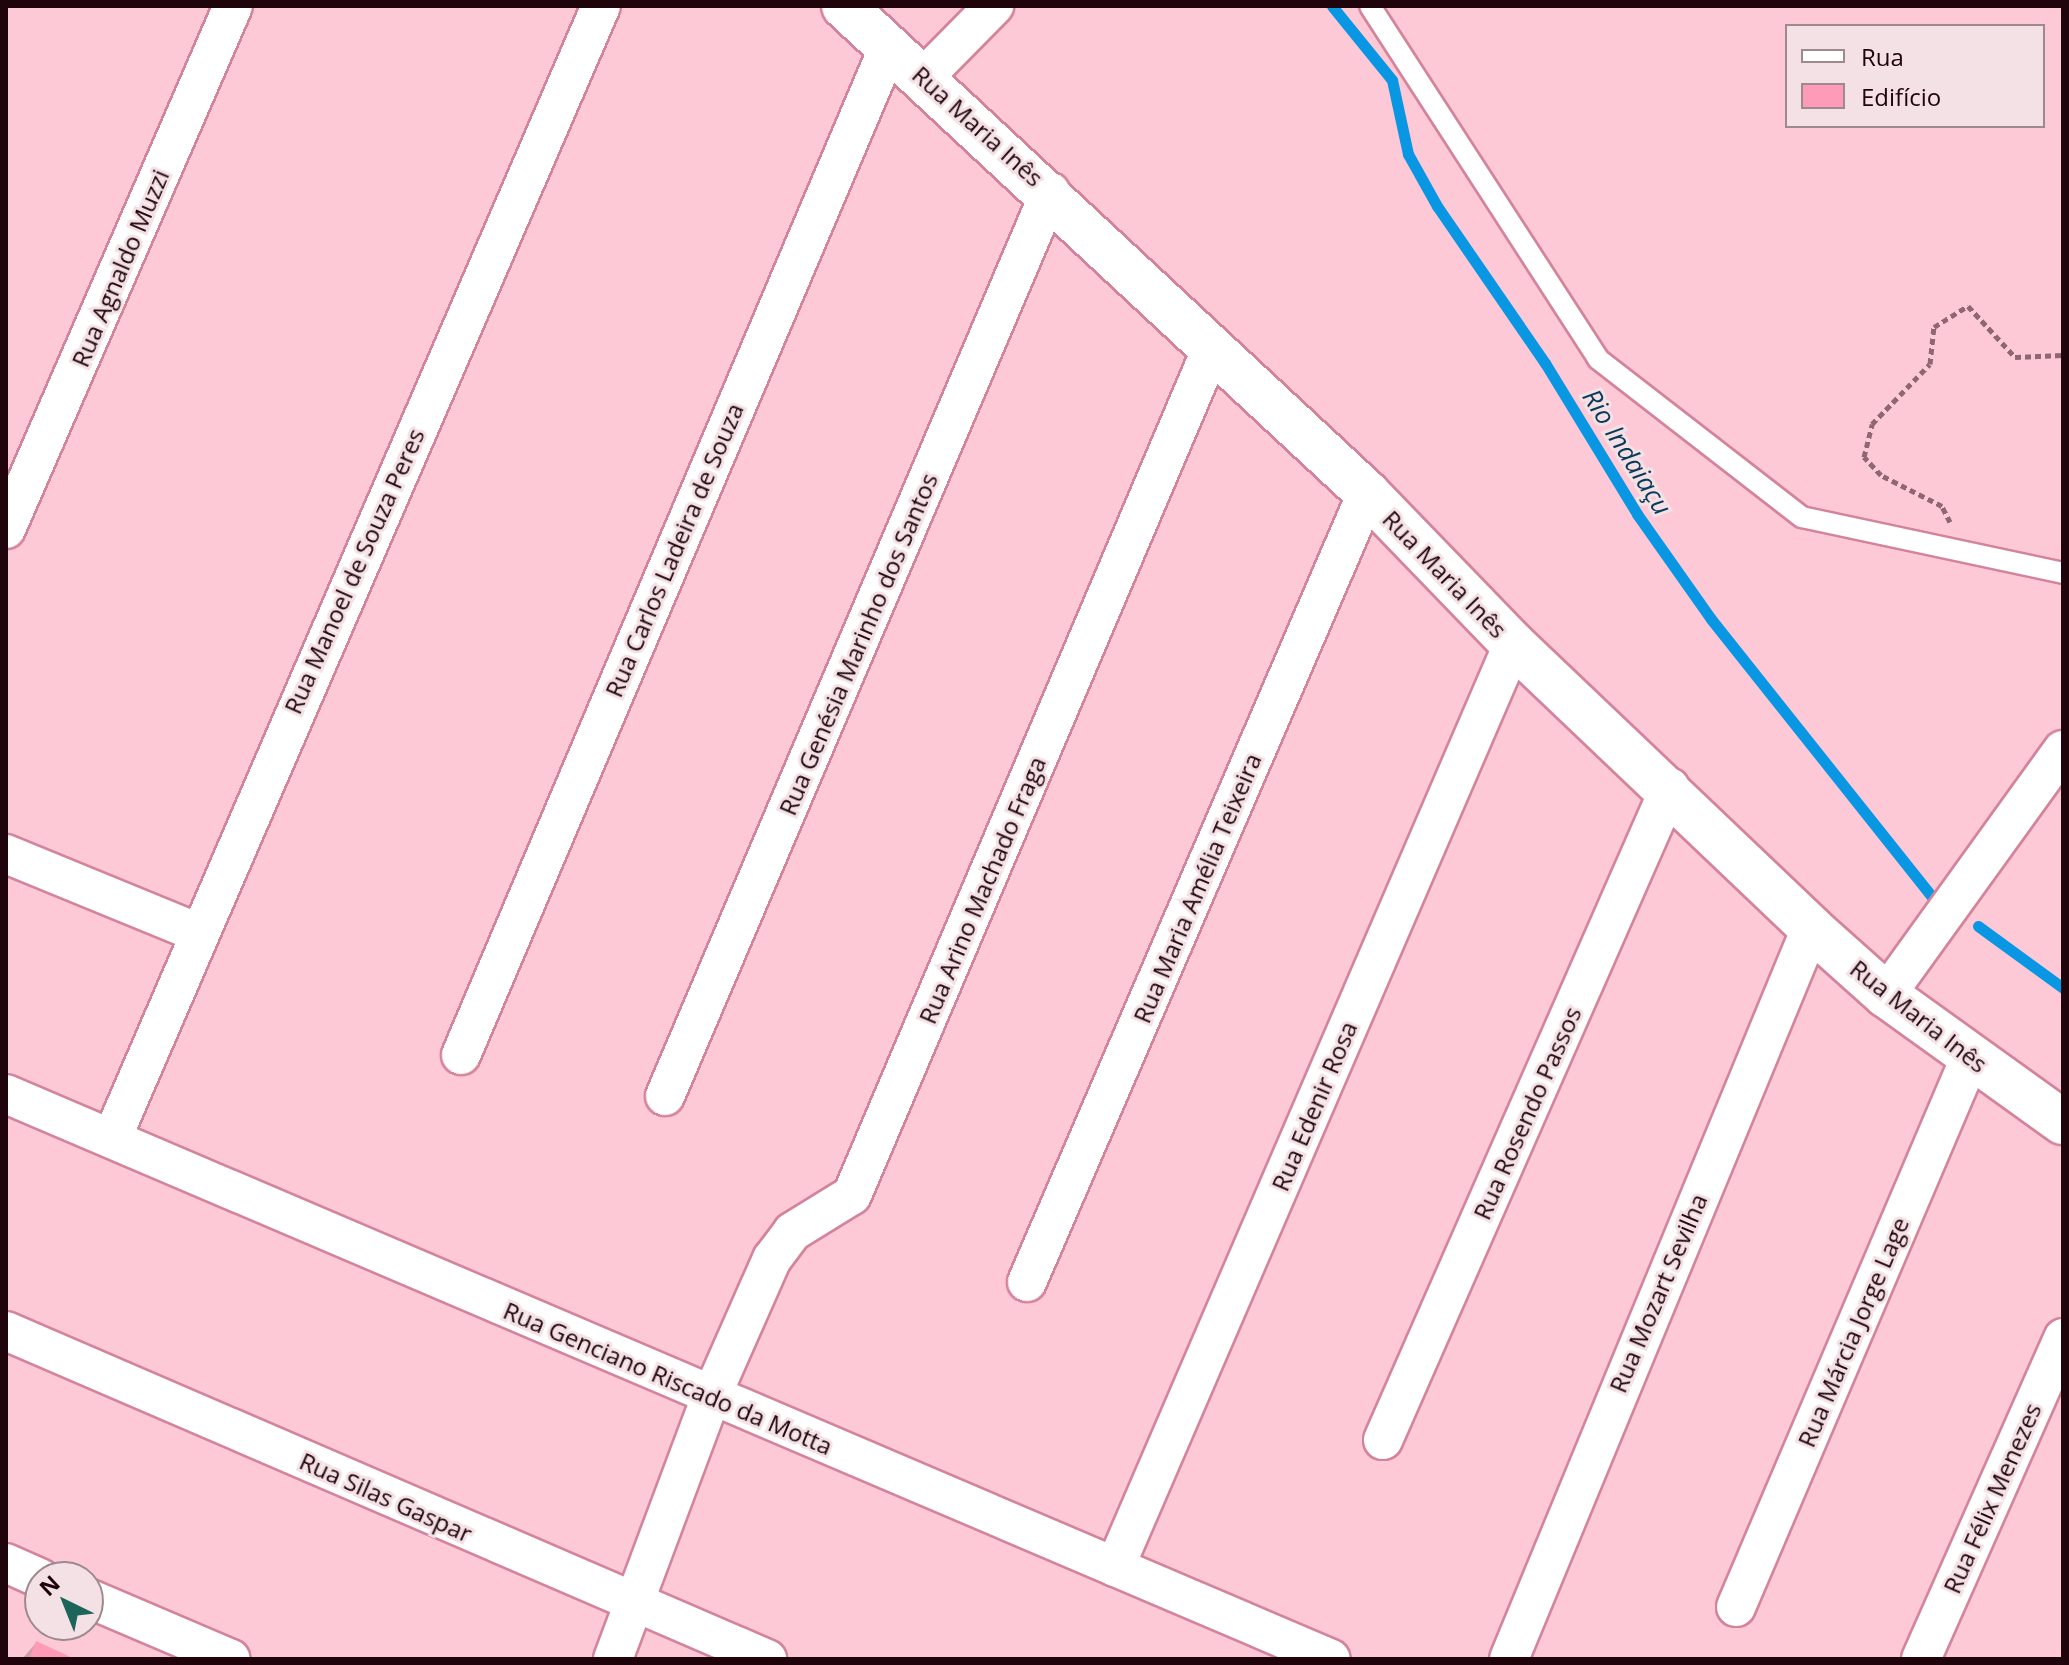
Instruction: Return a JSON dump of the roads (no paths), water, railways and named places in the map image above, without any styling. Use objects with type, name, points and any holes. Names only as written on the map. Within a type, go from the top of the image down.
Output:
[{"type":"street","name":"Rua Agnaldo Muzzi","points":[[6,529],[233,6]]},
{"type":"street","name":"Rua Manoel de Souza Peres","points":[[112,1138],[196,932],[601,6]]},
{"type":"street","name":"Rua Maria Inês","points":[[844,6],[1050,192],[1211,350],[1367,493],[1513,644],[1670,787],[1811,928],[1886,995],[2063,1122]]},
{"type":"street","points":[[924,77],[994,6]]},
{"type":"street","name":"Rua Carlos Ladeira de Souza","points":[[461,1055],[889,46]]},
{"type":"street","name":"Rua Genésia Marinho dos Santos","points":[[665,1096],[1050,192]]},
{"type":"street","name":"Rua Arino Machado Fraga","points":[[613,1659],[711,1397],[772,1259],[792,1232],[852,1195],[1211,350]]},
{"type":"street","name":"Rua Maria Amélia Teixeira","points":[[1027,1282],[1367,493]]},
{"type":"street","name":"Rua Edenir Rosa","points":[[1115,1567],[1513,644]]},
{"type":"street","points":[[1886,995],[2063,750]]},
{"type":"street","name":"Rua Rosendo Passos","points":[[1383,1440],[1670,787]]},
{"type":"street","points":[[6,854],[196,932]]},
{"type":"street","name":"Rua Mozart Sevilha","points":[[1509,1659],[1811,928]]},
{"type":"street","name":"Rua Márcia Jorge Lage","points":[[1736,1607],[1970,1058]]},
{"type":"street","name":"Rua Genciano Riscado da Motta","points":[[6,1094],[1331,1659]]},
{"type":"street","name":"Rua Silas Gaspar","points":[[6,1331],[634,1605],[767,1659]]},
{"type":"street","name":"Rua Félix Menezes","points":[[1921,1659],[2063,1338]]},
{"type":"street","points":[[104,1605],[231,1659]]},
{"type":"lane","points":[[1370,6],[1598,359],[1802,517],[2063,573]]},
{"type":"waterway","name":"Rio Indaiaçu","points":[[1332,6],[1392,80],[1408,154],[1437,206],[1545,363],[1637,514],[1711,619],[1931,896]]},
{"type":"waterway","name":"Rio Indaiaçu","points":[[1978,926],[2063,988]]}]
